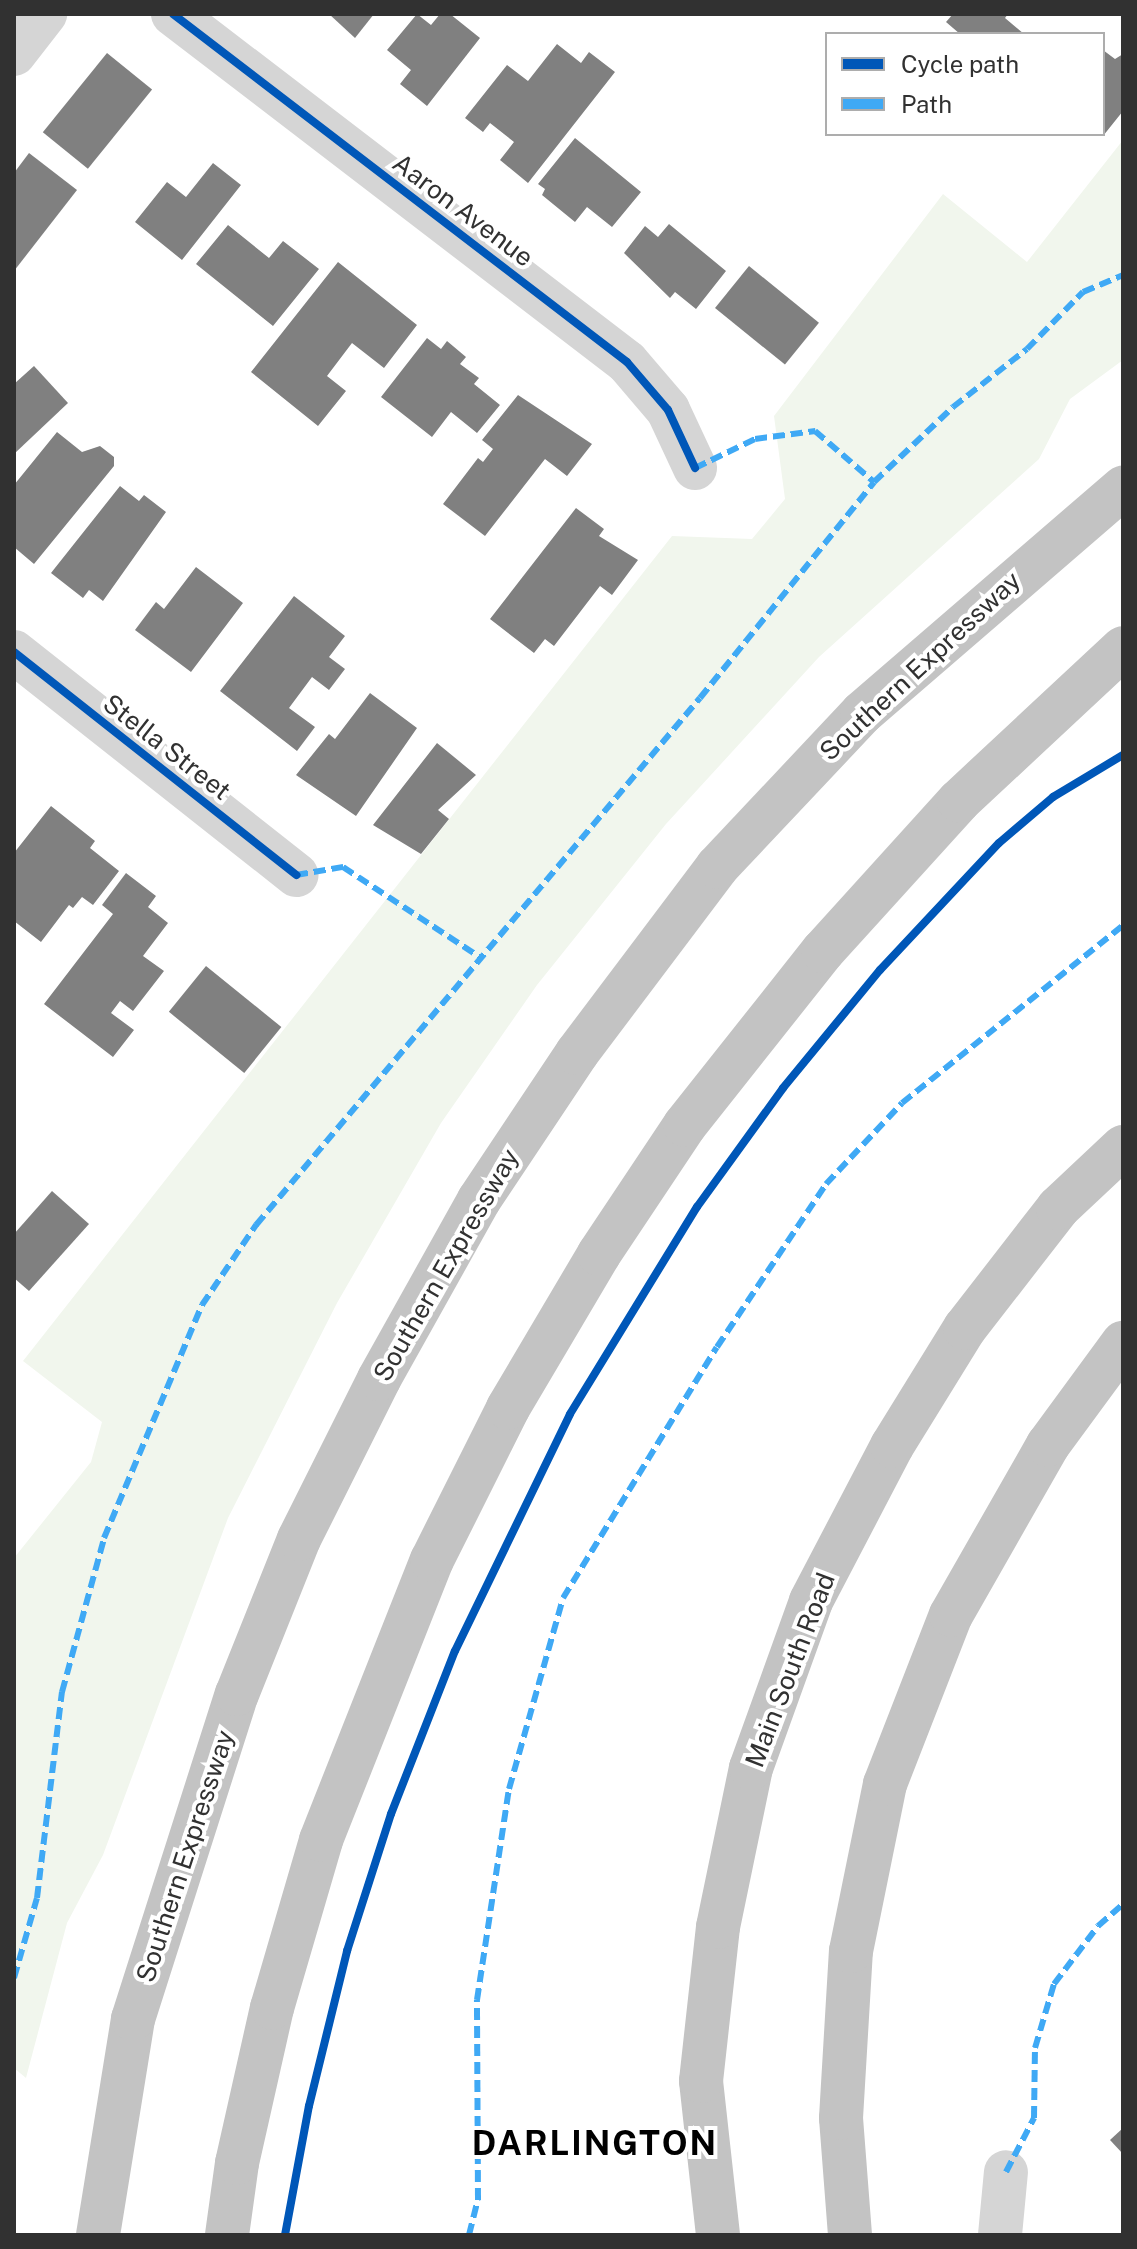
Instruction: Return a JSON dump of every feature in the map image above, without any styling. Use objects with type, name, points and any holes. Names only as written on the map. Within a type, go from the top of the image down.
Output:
[{"type":"highway","name":"Southern Expressway","points":[[98,2235],[133,2019],[237,1694],[299,1539],[379,1379],[479,1200],[577,1053],[717,867],[862,713],[1123,488]]},
{"type":"highway","points":[[227,2235],[237,2163],[272,2008],[321,1840],[432,1560],[508,1408],[599,1254],[685,1125],[823,951],[959,801],[1123,648]]},
{"type":"highway","name":"Main South Road","points":[[718,2235],[701,2081],[718,1927],[751,1768],[811,1601],[892,1446],[965,1328],[1058,1208],[1123,1147]]},
{"type":"highway","points":[[850,2235],[841,2118],[851,1951],[885,1784],[951,1615],[1048,1445],[1123,1343]]},
{"type":"street","points":[[14,54],[45,14]]},
{"type":"street","name":"Aaron Avenue","points":[[173,14],[627,362],[668,410],[695,468]]},
{"type":"street","name":"Stella Street","points":[[14,652],[296,875]]},
{"type":"street","points":[[1000,2235],[1006,2172]]},
{"type":"shaded area","points":[[1123,140],[1123,360],[1070,399],[1039,459],[819,657],[666,824],[537,985],[441,1123],[337,1303],[228,1518],[103,1855],[67,1923],[26,2078],[14,2068],[14,1558],[91,1462],[102,1422],[23,1361],[672,536],[752,539],[785,499],[774,416],[943,194],[1027,262]]},
{"type":"building","points":[[329,14],[374,14],[355,38]]},
{"type":"building","points":[[417,14],[431,25],[440,14],[450,14],[480,38],[427,106],[400,84],[411,70],[387,50]]},
{"type":"building","points":[[953,14],[1008,14],[1005,18],[1022,32],[958,32],[946,22]]},
{"type":"building","points":[[557,44],[581,63],[589,52],[615,72],[528,183],[500,160],[514,142],[490,123],[483,132],[465,118],[507,65],[528,81]]},
{"type":"building","points":[[1105,52],[1115,59],[1123,54],[1123,111],[1105,134]]},
{"type":"building","points":[[107,53],[152,90],[88,169],[43,132]]},
{"type":"building","points":[[575,138],[641,192],[612,227],[587,207],[575,222],[542,195],[545,189],[538,184]]},
{"type":"building","points":[[29,153],[77,190],[14,271],[14,173]]},
{"type":"building","points":[[213,163],[241,185],[182,260],[135,222],[167,182],[186,197]]},
{"type":"building","points":[[669,224],[726,271],[696,309],[675,292],[670,298],[624,253],[645,226],[658,237]]},
{"type":"building","points":[[228,225],[269,258],[283,241],[319,269],[273,326],[196,264]]},
{"type":"building","points":[[338,262],[417,325],[384,368],[352,343],[327,376],[346,391],[318,426],[251,372]]},
{"type":"building","points":[[749,266],[819,323],[785,365],[715,308]]},
{"type":"building","points":[[427,338],[441,349],[447,341],[466,357],[460,364],[479,378],[474,384],[500,405],[477,433],[451,412],[432,437],[381,397]]},
{"type":"building","points":[[34,366],[68,403],[14,454],[14,384]]},
{"type":"building","points":[[518,395],[592,444],[567,476],[545,459],[485,536],[443,504],[478,458],[483,462],[493,449],[482,440]]},
{"type":"building","points":[[57,432],[82,452],[100,446],[114,457],[114,466],[34,564],[14,547],[14,485]]},
{"type":"building","points":[[120,486],[139,501],[144,495],[166,512],[103,601],[89,590],[83,598],[51,573]]},
{"type":"building","points":[[576,508],[604,529],[599,536],[638,560],[612,595],[600,586],[554,646],[545,639],[534,653],[490,619]]},
{"type":"building","points":[[196,567],[243,603],[191,672],[135,630],[156,602],[164,609]]},
{"type":"building","points":[[294,596],[345,636],[329,657],[345,669],[329,690],[312,677],[289,708],[315,727],[297,751],[220,691]]},
{"type":"building","points":[[370,693],[417,728],[356,816],[296,775],[329,734],[335,739]]},
{"type":"building","points":[[437,743],[476,775],[438,810],[449,819],[421,854],[373,825]]},
{"type":"building","points":[[51,806],[95,841],[90,848],[119,871],[93,905],[82,897],[73,908],[69,905],[41,942],[14,921],[14,853]]},
{"type":"building","points":[[126,873],[156,896],[148,907],[168,923],[143,956],[164,971],[133,1011],[120,1001],[111,1013],[134,1030],[113,1057],[44,1004],[113,914],[102,905]]},
{"type":"building","points":[[206,966],[281,1027],[244,1073],[169,1012]]},
{"type":"building","points":[[52,1191],[89,1224],[29,1291],[14,1278],[14,1234]]},
{"type":"building","points":[[1123,2128],[1123,2154],[1110,2140]]},
{"type":"marked path","points":[[14,1978],[37,1898],[62,1692],[104,1538],[202,1305],[256,1225],[700,698],[874,482],[953,407],[1027,349],[1083,292],[1123,275]]},
{"type":"marked path","points":[[695,468],[755,439],[815,431],[874,482]]},
{"type":"marked path","points":[[296,875],[343,867],[481,958]]},
{"type":"marked path","points":[[469,2235],[478,2200],[477,2000],[509,1789],[563,1598],[717,1347],[826,1184],[902,1103],[1123,925]]},
{"type":"marked path","points":[[1006,2172],[1034,2118],[1035,2048],[1054,1984],[1098,1926],[1123,1904]]},
{"type":"cycle path","points":[[173,14],[627,362],[668,410],[695,468]]},
{"type":"cycle path","points":[[14,652],[296,875]]},
{"type":"cycle path","points":[[285,2235],[309,2106],[347,1951],[391,1814],[455,1651],[570,1414],[697,1207],[783,1088],[880,970],[999,843],[1053,797],[1123,755]]},
{"type":"district","name":"DARLINGTON","points":[[595,2144]]}]
